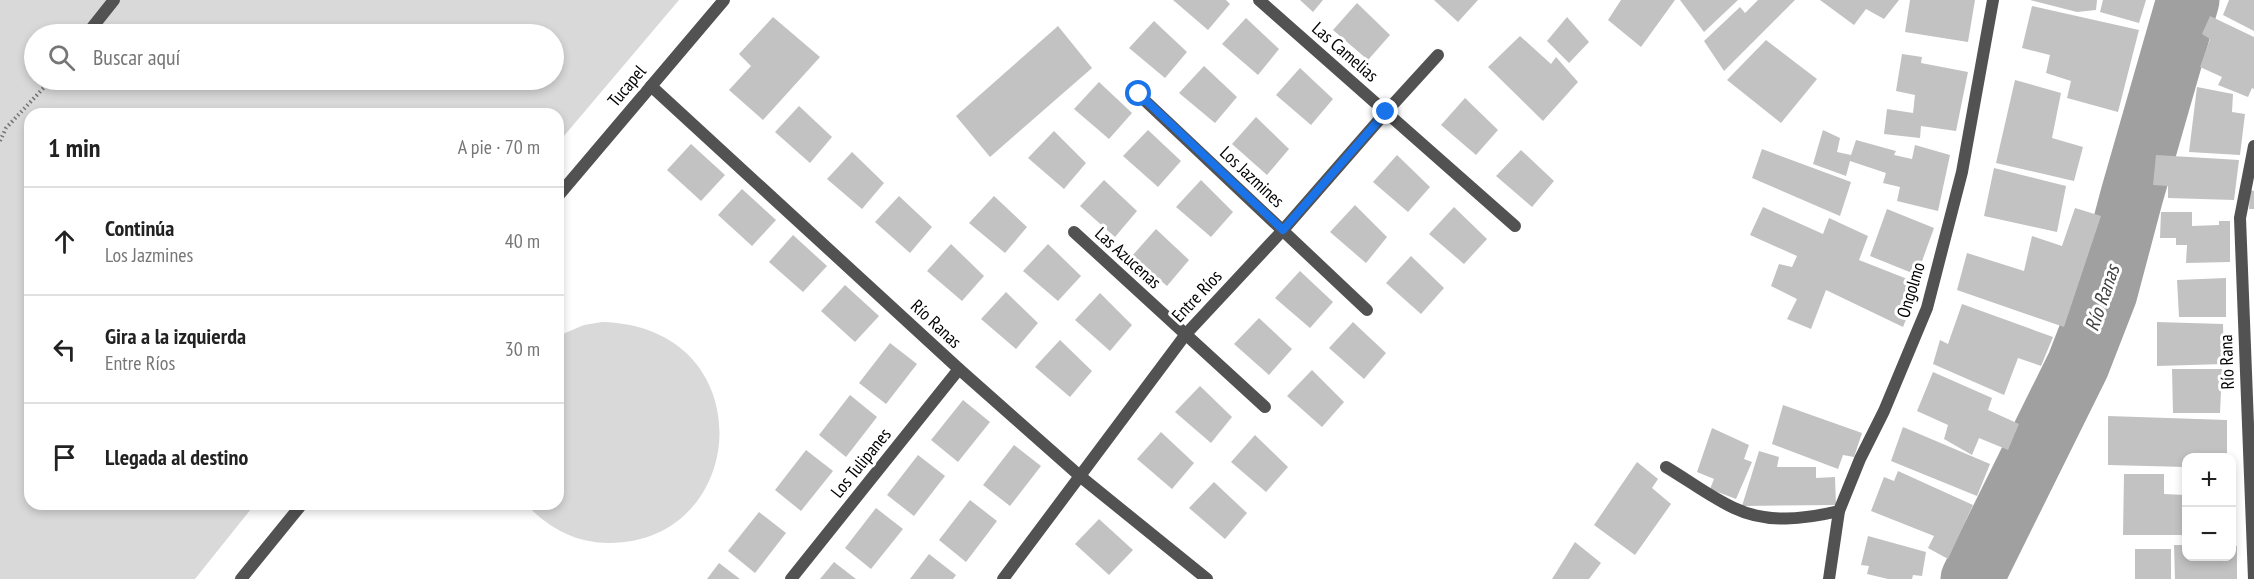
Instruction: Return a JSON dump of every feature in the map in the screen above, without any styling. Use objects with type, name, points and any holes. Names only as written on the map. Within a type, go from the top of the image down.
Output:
[{"type":"street","points":[[95,24],[114,0]]},
{"type":"street","name":"Tucapel","points":[[564,189],[724,0]]},
{"type":"street","name":"Las Camelias","points":[[1259,0],[1515,226]]},
{"type":"street","name":"Ongolmo","points":[[1829,579],[1839,511],[1927,308],[1962,172],[1993,0]]},
{"type":"street","name":"Entre Ríos","points":[[1003,579],[1186,334],[1283,230],[1438,55]]},
{"type":"street","name":"Río Ranas","points":[[651,86],[958,369],[1081,477],[1207,579]]},
{"type":"street","name":"Los Jazmines","points":[[1139,94],[1367,310]]},
{"type":"street","name":"Río Rana","points":[[2254,146],[2240,218],[2248,274],[2254,579]]},
{"type":"street","name":"Las Azucenas","points":[[1074,232],[1265,407]]},
{"type":"street","name":"Los Tulipanes","points":[[791,579],[958,369]]},
{"type":"street","points":[[1666,467],[1735,509],[1765,517],[1775,519],[1815,517],[1839,511]]},
{"type":"street","points":[[244,578],[297,510]]},
{"type":"path","points":[[25,108],[42,90]]},
{"type":"path","points":[[0,134],[24,109]]},
{"type":"path","points":[[0,141],[6,128]]},
{"type":"shaded area","points":[[0,0],[679,0],[564,136],[564,108],[24,108],[24,510],[250,510],[195,579],[0,579]]},
{"type":"shaded area","points":[[602,322],[655,333],[691,358],[713,394],[720,434],[712,474],[691,509],[656,534],[609,543],[585,540],[553,527],[532,510],[564,510],[564,333],[584,325]]},
{"type":"building","points":[[1173,0],[1226,0],[1230,4],[1208,30]]},
{"type":"building","points":[[1300,0],[1323,0],[1313,12]]},
{"type":"building","points":[[1434,0],[1478,0],[1458,22]]},
{"type":"building","points":[[1621,0],[1675,0],[1641,47],[1608,20]]},
{"type":"building","points":[[1680,0],[1738,0],[1704,32]]},
{"type":"building","points":[[1758,0],[1795,0],[1724,71],[1704,41],[1740,7],[1745,13]]},
{"type":"building","points":[[1820,0],[1899,0],[1884,19],[1866,9],[1854,25]]},
{"type":"building","points":[[1910,0],[1975,0],[1968,42],[1905,32]]},
{"type":"building","points":[[2030,0],[2097,0],[2096,10],[2077,12]]},
{"type":"building","points":[[2103,0],[2146,0],[2139,23],[2100,12]]},
{"type":"building","points":[[2229,0],[2254,0],[2254,31],[2223,15]]},
{"type":"building","points":[[1357,3],[1390,35],[1368,60],[1333,30]]},
{"type":"building","points":[[2032,6],[2139,30],[2118,112],[2067,98],[2071,81],[2046,73],[2050,55],[2022,48]]},
{"type":"building","points":[[2210,16],[2254,37],[2254,89],[2252,88],[2248,97],[2218,85],[2222,77],[2200,67],[2210,39],[2202,34]]},
{"type":"building","points":[[773,17],[820,57],[763,120],[729,90],[751,66],[739,54]]},
{"type":"building","points":[[1567,17],[1589,42],[1569,63],[1547,41]]},
{"type":"building","points":[[1246,18],[1279,49],[1258,75],[1222,44]]},
{"type":"building","points":[[1154,21],[1187,52],[1165,78],[1129,48]]},
{"type":"building","points":[[1058,26],[1092,68],[990,157],[956,116]]},
{"type":"building","points":[[1520,36],[1551,64],[1556,57],[1578,82],[1543,121],[1488,67]]},
{"type":"building","points":[[1766,40],[1817,79],[1781,123],[1727,80]]},
{"type":"building","points":[[1902,54],[1922,57],[1921,63],[1968,72],[1956,131],[1921,126],[1920,138],[1884,134],[1887,109],[1913,113],[1915,95],[1896,91]]},
{"type":"building","points":[[1204,66],[1237,97],[1215,123],[1179,93]]},
{"type":"building","points":[[1300,68],[1333,99],[1311,125],[1276,95]]},
{"type":"building","points":[[2015,80],[2061,93],[2052,138],[2083,147],[2074,181],[1996,163]]},
{"type":"building","points":[[1099,82],[1132,113],[1109,139],[1074,109]]},
{"type":"building","points":[[2197,87],[2233,94],[2232,112],[2245,114],[2240,155],[2189,152]]},
{"type":"building","points":[[1465,98],[1498,130],[1476,155],[1441,125]]},
{"type":"building","points":[[799,106],[832,137],[810,163],[775,132]]},
{"type":"building","points":[[1256,117],[1289,149],[1267,175],[1232,144]]},
{"type":"building","points":[[1148,130],[1181,161],[1158,187],[1123,156]]},
{"type":"building","points":[[1823,130],[1840,138],[1837,152],[1851,155],[1856,140],[1896,151],[1894,155],[1912,159],[1915,145],[1950,155],[1938,211],[1897,201],[1900,187],[1883,183],[1886,173],[1850,161],[1846,176],[1813,164]]},
{"type":"building","points":[[1054,131],[1086,163],[1064,189],[1028,158]]},
{"type":"building","points":[[691,144],[725,175],[701,201],[667,170]]},
{"type":"building","points":[[1762,149],[1851,182],[1840,216],[1752,178]]},
{"type":"building","points":[[1521,150],[1554,181],[1532,207],[1496,176]]},
{"type":"building","points":[[852,152],[884,183],[862,209],[827,179]]},
{"type":"building","points":[[1397,155],[1430,187],[1408,212],[1373,182]]},
{"type":"building","points":[[2156,155],[2239,160],[2234,200],[2168,198],[2168,186],[2153,185]]},
{"type":"building","points":[[1994,168],[2066,186],[2057,232],[1984,216]]},
{"type":"building","points":[[1104,180],[1137,211],[1115,237],[1080,206]]},
{"type":"building","points":[[1201,180],[1233,212],[1211,237],[1176,207]]},
{"type":"building","points":[[742,189],[776,220],[752,246],[718,215]]},
{"type":"building","points":[[2250,190],[2254,191],[2254,209],[2249,209]]},
{"type":"building","points":[[899,196],[932,227],[910,253],[875,222]]},
{"type":"building","points":[[994,196],[1027,227],[1005,253],[969,223]]},
{"type":"building","points":[[1355,205],[1387,237],[1366,263],[1330,232]]},
{"type":"building","points":[[1454,207],[1487,239],[1464,264],[1429,234]]},
{"type":"building","points":[[1763,207],[1823,234],[1829,218],[1868,236],[1859,260],[1920,284],[1903,327],[1826,290],[1811,329],[1787,319],[1797,299],[1771,286],[1779,264],[1792,267],[1797,256],[1750,235]]},
{"type":"building","points":[[2075,208],[2101,216],[2064,327],[1957,290],[1967,253],[2024,271],[2032,236],[2062,246]]},
{"type":"building","points":[[1887,209],[1934,228],[1917,275],[1870,256]]},
{"type":"building","points":[[2161,212],[2192,212],[2192,226],[2219,225],[2219,221],[2230,221],[2230,262],[2186,263],[2187,245],[2176,245],[2176,238],[2160,238]]},
{"type":"building","points":[[1156,229],[1189,260],[1167,286],[1132,256]]},
{"type":"building","points":[[793,235],[827,266],[803,292],[769,262]]},
{"type":"building","points":[[951,244],[984,276],[962,301],[927,271]]},
{"type":"building","points":[[1048,244],[1081,276],[1058,301],[1023,271]]},
{"type":"building","points":[[1411,256],[1444,288],[1421,314],[1386,283]]},
{"type":"building","points":[[1300,271],[1333,302],[1310,328],[1275,298]]},
{"type":"building","points":[[2226,278],[2226,317],[2179,317],[2177,280]]},
{"type":"building","points":[[845,285],[879,316],[855,342],[821,311]]},
{"type":"building","points":[[1006,292],[1038,323],[1016,349],[981,319]]},
{"type":"building","points":[[1100,293],[1132,325],[1110,351],[1075,320]]},
{"type":"building","points":[[1962,304],[2053,337],[2041,366],[2018,358],[2004,395],[1933,364],[1940,340],[1948,344]]},
{"type":"building","points":[[1259,318],[1292,349],[1269,375],[1234,344]]},
{"type":"building","points":[[1353,322],[1386,353],[1364,379],[1329,348]]},
{"type":"building","points":[[2157,322],[2223,324],[2224,364],[2157,366]]},
{"type":"building","points":[[1060,340],[1092,371],[1070,397],[1035,367]]},
{"type":"building","points":[[890,343],[917,364],[886,404],[859,383]]},
{"type":"building","points":[[2172,369],[2222,369],[2220,413],[2173,413]]},
{"type":"building","points":[[1312,370],[1344,402],[1322,427],[1287,396]]},
{"type":"building","points":[[1933,372],[1992,398],[1988,410],[2019,424],[2008,450],[1979,438],[1972,455],[1944,439],[1948,425],[1917,411]]},
{"type":"building","points":[[1200,386],[1232,417],[1211,443],[1175,412]]},
{"type":"building","points":[[850,395],[877,417],[846,457],[819,435]]},
{"type":"building","points":[[963,400],[990,422],[958,462],[931,440]]},
{"type":"building","points":[[1783,405],[1862,433],[1854,457],[1843,455],[1838,469],[1772,444]]},
{"type":"building","points":[[2108,416],[2227,420],[2227,453],[2182,453],[2182,467],[2108,465]]},
{"type":"building","points":[[1903,427],[1990,464],[1977,496],[1891,461]]},
{"type":"building","points":[[1712,428],[1749,445],[1744,459],[1752,462],[1736,499],[1710,489],[1714,479],[1697,472]]},
{"type":"building","points":[[1161,432],[1194,463],[1172,489],[1137,459]]},
{"type":"building","points":[[1255,435],[1288,467],[1266,492],[1231,462]]},
{"type":"building","points":[[1014,445],[1041,466],[1010,506],[983,485]]},
{"type":"building","points":[[806,450],[833,471],[801,511],[775,490]]},
{"type":"building","points":[[1759,451],[1779,457],[1777,467],[1816,467],[1816,478],[1835,477],[1836,505],[1742,506]]},
{"type":"building","points":[[918,455],[945,476],[914,516],[887,495]]},
{"type":"building","points":[[1637,462],[1658,479],[1652,488],[1671,504],[1635,555],[1594,525]]},
{"type":"building","points":[[1898,471],[1973,505],[1948,559],[1928,548],[1934,536],[1871,511],[1884,477],[1894,481]]},
{"type":"building","points":[[2124,474],[2164,474],[2164,494],[2182,495],[2182,535],[2123,535]]},
{"type":"building","points":[[1214,482],[1247,513],[1225,539],[1189,508]]},
{"type":"building","points":[[970,500],[997,521],[966,562],[939,540]]},
{"type":"building","points":[[876,508],[903,529],[871,569],[845,548]]},
{"type":"building","points":[[759,512],[786,533],[755,573],[728,551]]},
{"type":"building","points":[[1099,519],[1133,550],[1109,575],[1075,544]]},
{"type":"building","points":[[1868,536],[1926,552],[1922,576],[1913,575],[1912,579],[1888,579],[1867,574],[1869,566],[1861,565]]},
{"type":"building","points":[[1575,542],[1601,563],[1589,579],[1552,579]]},
{"type":"building","points":[[2174,545],[2182,545],[2182,561],[2236,561],[2237,546],[2237,579],[2175,579]]},
{"type":"building","points":[[2135,549],[2171,549],[2171,579],[2135,579]]},
{"type":"building","points":[[929,554],[956,575],[953,579],[910,579]]},
{"type":"building","points":[[834,562],[856,579],[820,579]]},
{"type":"building","points":[[719,563],[740,579],[707,579]]},
{"type":"waterway","name":"Río Ranas","points":[[1972,579],[2078,365],[2106,293],[2188,0]]},
{"type":"route","points":[[1139,94],[1283,230],[1386,112]]}]
